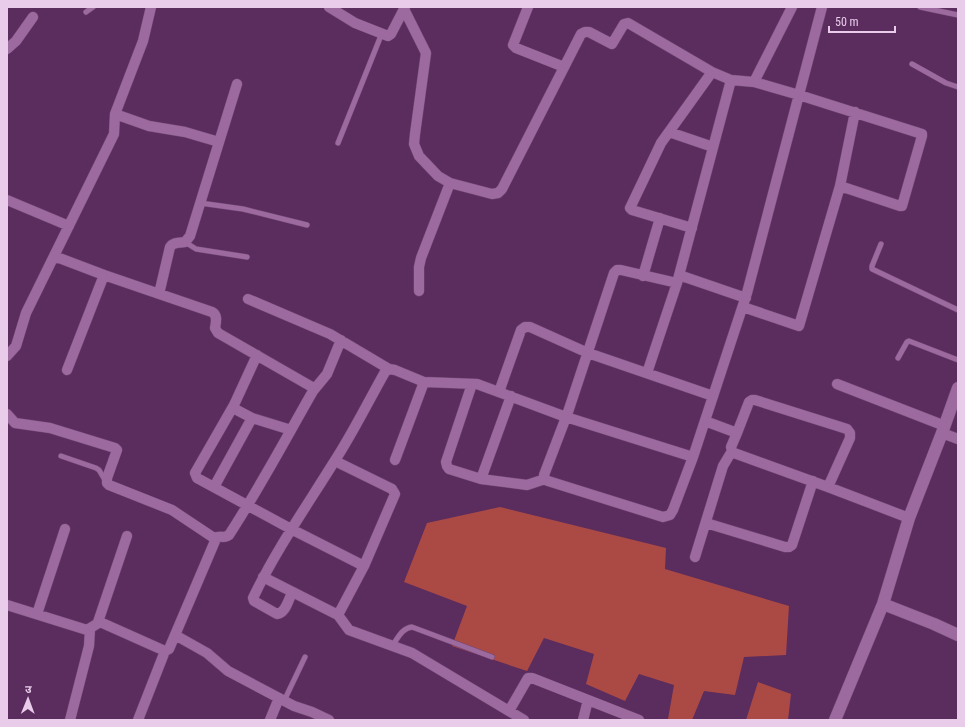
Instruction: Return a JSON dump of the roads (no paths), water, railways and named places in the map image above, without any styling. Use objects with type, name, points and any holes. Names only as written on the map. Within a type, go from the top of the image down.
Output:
[{"type":"street","points":[[7,356],[16,346],[26,313],[114,134],[115,114],[143,41],[151,7]]},
{"type":"street","points":[[329,7],[355,23],[390,36],[404,8]]},
{"type":"street","points":[[528,7],[513,45],[516,48],[564,67]]},
{"type":"street","points":[[754,82],[792,7]]},
{"type":"street","points":[[472,384],[446,462],[449,469],[481,479],[527,485],[545,479],[663,516],[670,515],[693,457],[744,303],[822,7]]},
{"type":"street","points":[[404,8],[426,53],[414,144],[419,156],[425,164],[438,176],[450,183],[492,194],[498,193],[506,182],[581,34],[589,32],[612,44],[624,24],[628,23],[712,72],[731,80],[754,82],[920,132],[922,136],[902,206],[840,186]]},
{"type":"street","points":[[7,49],[21,34],[33,17]]},
{"type":"street","points":[[692,228],[632,210],[630,208],[662,143],[712,72]]},
{"type":"street","points":[[647,373],[678,279],[731,80]]},
{"type":"street","points":[[159,294],[171,245],[185,242],[190,236],[237,84]]},
{"type":"street","points":[[545,479],[544,475],[566,417],[614,273],[617,270],[643,276],[678,279],[744,303],[799,326],[840,186],[855,112]]},
{"type":"street","points":[[115,114],[143,124],[185,132],[219,142]]},
{"type":"street","points":[[669,132],[713,147]]},
{"type":"street","points":[[419,291],[419,267],[421,258],[450,183]]},
{"type":"street","points":[[7,200],[68,226]]},
{"type":"street","points":[[643,276],[660,218]]},
{"type":"street","points":[[54,256],[215,314],[216,331],[309,384],[312,387],[312,391]]},
{"type":"street","points":[[67,370],[104,275]]},
{"type":"street","points":[[248,299],[330,334],[389,370],[395,370],[424,382],[477,384],[566,417],[693,457]]},
{"type":"street","points":[[499,392],[521,330],[525,327],[530,327],[588,352],[713,396]]},
{"type":"street","points":[[214,538],[219,536],[227,537],[248,506],[312,391],[327,374],[341,340]]},
{"type":"street","points":[[257,355],[233,408],[195,473],[197,478],[364,566]]},
{"type":"street","points":[[292,593],[283,612],[277,614],[254,601],[253,598],[292,529],[335,461],[385,372],[389,370]]},
{"type":"street","points":[[395,460],[424,382]]},
{"type":"street","points":[[837,384],[944,430],[958,439]]},
{"type":"street","points":[[835,720],[883,604],[909,518],[944,430],[958,388]]},
{"type":"street","points":[[481,479],[511,396]]},
{"type":"street","points":[[695,557],[724,466],[732,451],[731,447],[749,402],[752,400],[847,429],[850,433],[850,438],[828,487]]},
{"type":"street","points":[[233,408],[252,418],[291,430]]},
{"type":"street","points":[[7,414],[15,423],[50,428],[115,448],[117,450],[107,478],[107,483],[109,485],[172,510],[214,538]]},
{"type":"street","points":[[214,487],[252,418]]},
{"type":"street","points":[[705,421],[737,433]]},
{"type":"street","points":[[732,451],[909,518]]},
{"type":"street","points":[[335,461],[392,489],[395,494],[364,566],[338,615]]},
{"type":"street","points":[[706,523],[785,548],[789,547],[792,545],[813,481]]},
{"type":"street","points":[[37,614],[65,529]]},
{"type":"street","points":[[70,720],[94,626],[127,536]]},
{"type":"street","points":[[138,720],[165,651],[169,649],[215,542],[214,538]]},
{"type":"street","points":[[263,578],[338,615],[348,630],[412,653],[524,720]]},
{"type":"street","points":[[883,604],[958,635]]},
{"type":"street","points":[[7,605],[87,630],[100,622],[165,651]]},
{"type":"street","points":[[175,635],[207,653],[228,671],[294,706],[329,720]]},
{"type":"street","points":[[509,711],[528,678],[532,678],[639,720]]},
{"type":"street","points":[[270,720],[282,699]]},
{"type":"street","points":[[583,720],[588,700]]},
{"type":"lane","points":[[86,12],[93,7]]},
{"type":"lane","points":[[920,7],[958,15]]},
{"type":"lane","points":[[338,143],[382,33]]},
{"type":"lane","points":[[912,64],[946,83],[958,87]]},
{"type":"lane","points":[[200,203],[243,209],[307,225]]},
{"type":"lane","points":[[185,242],[196,249],[247,257]]},
{"type":"lane","points":[[881,244],[872,269],[958,310]]},
{"type":"lane","points":[[898,358],[909,341],[958,360]]},
{"type":"lane","points":[[61,456],[96,468],[99,470],[107,483]]},
{"type":"lane","points":[[392,646],[403,630],[412,628],[492,656]]},
{"type":"lane","points":[[282,699],[305,657]]}]
